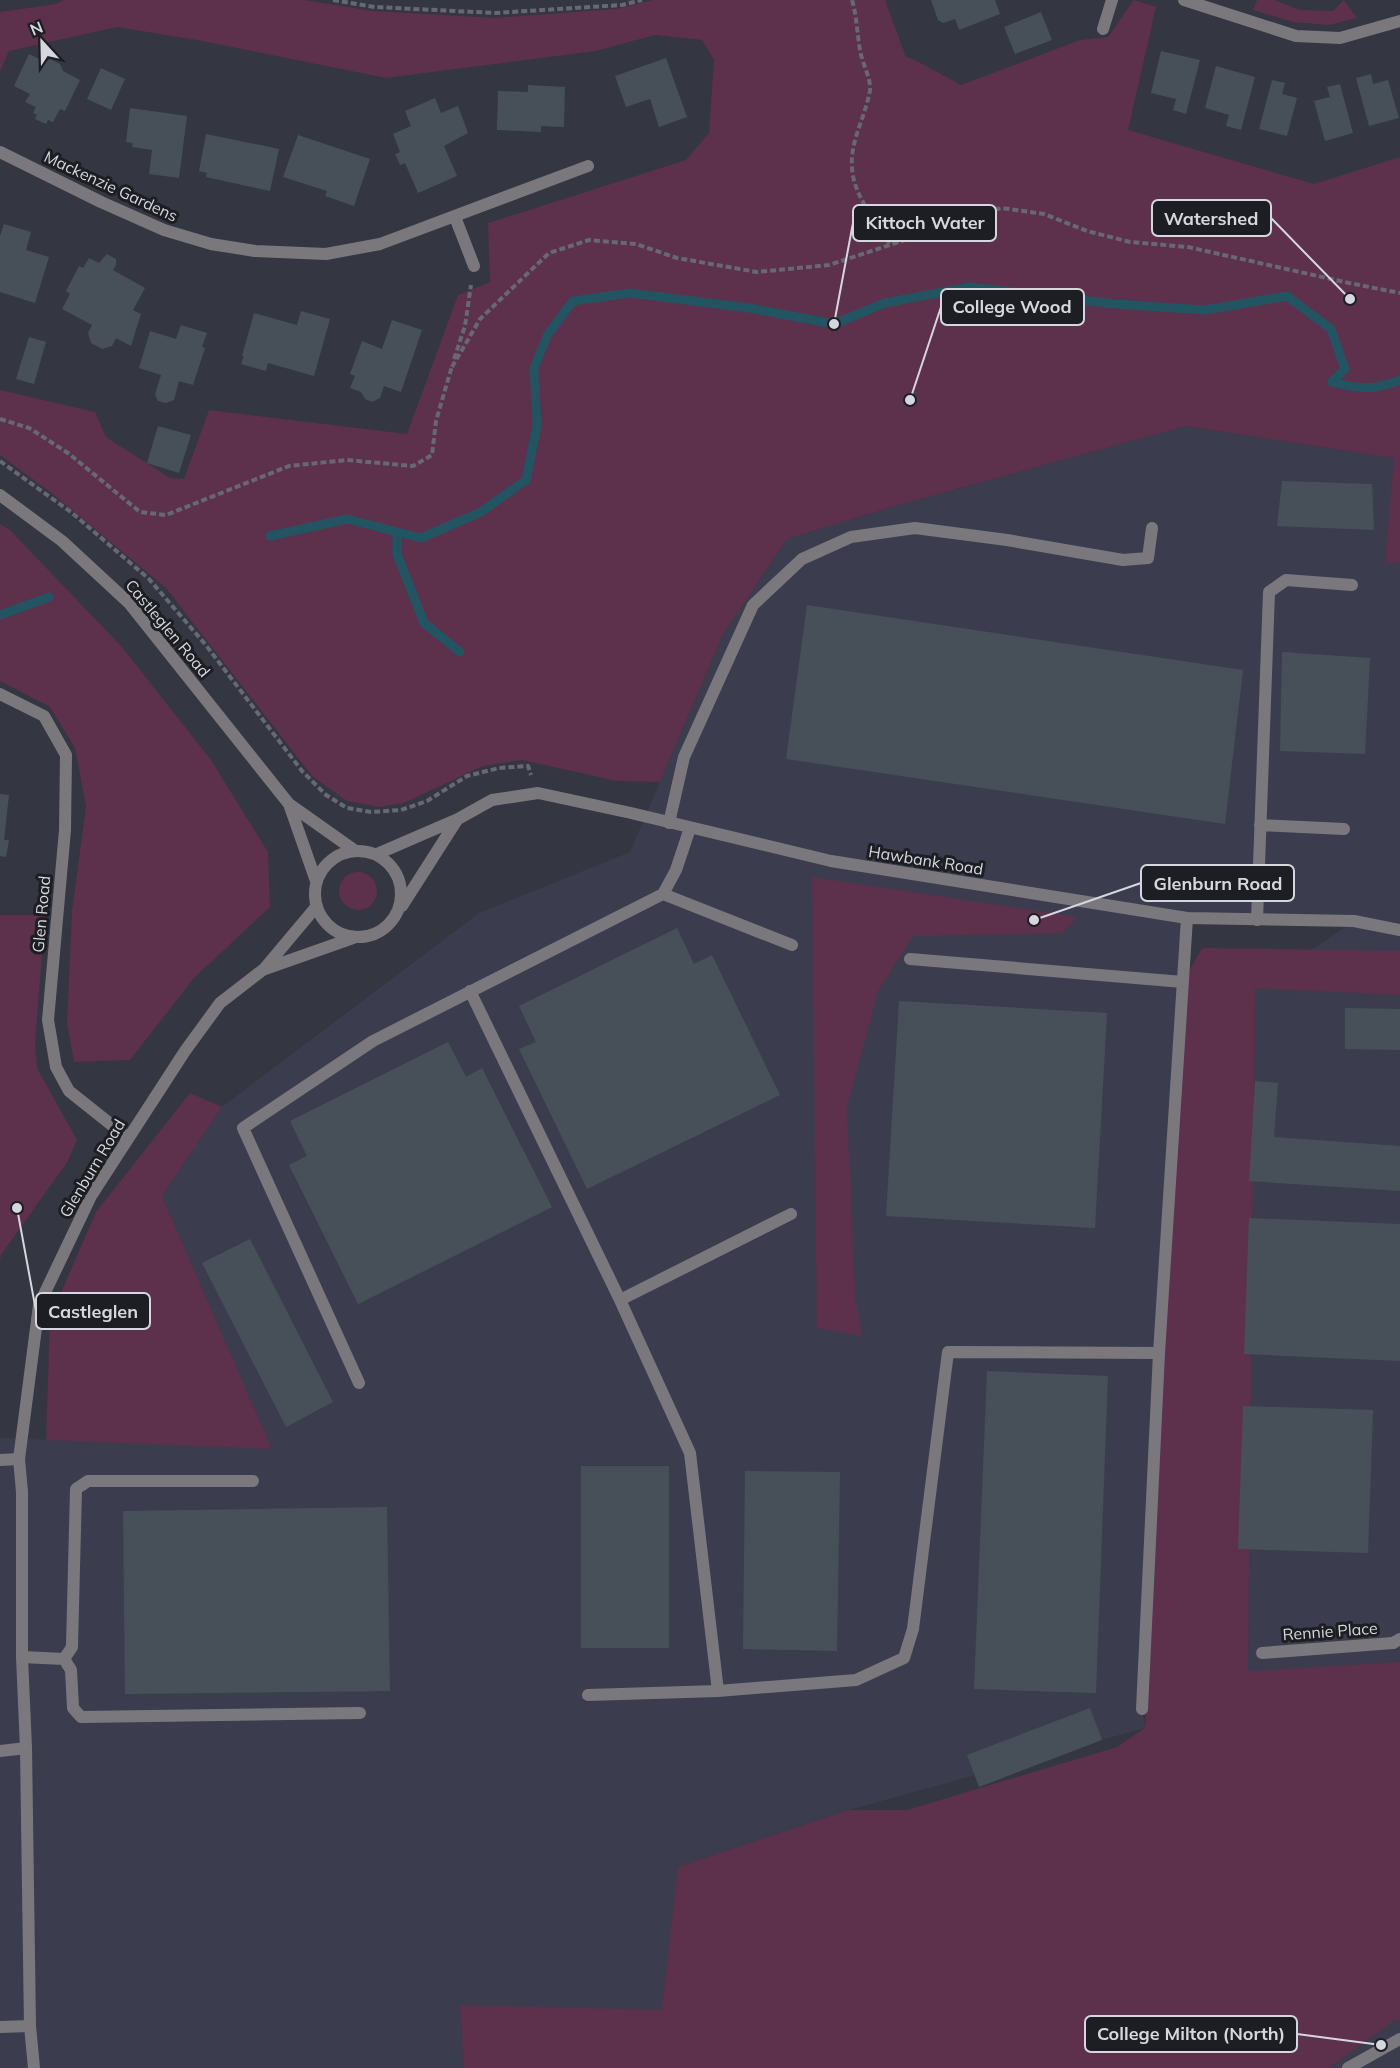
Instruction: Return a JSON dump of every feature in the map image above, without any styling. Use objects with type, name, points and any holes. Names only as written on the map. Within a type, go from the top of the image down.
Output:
[{"type":"street","points":[[1103,29],[1112,0]]},
{"type":"street","points":[[1184,0],[1296,36],[1340,38],[1400,21]]},
{"type":"street","name":"Mackenzie Gardens","points":[[0,152],[164,230],[211,244],[255,251],[326,254],[380,244],[588,166]]},
{"type":"street","points":[[455,217],[474,266]]},
{"type":"street","name":"Castleglen Road","points":[[0,495],[62,541],[129,603],[289,804],[354,850]]},
{"type":"street","points":[[669,823],[684,757],[753,605],[802,559],[850,537],[915,528],[1124,560],[1148,558],[1152,528]]},
{"type":"street","points":[[1257,920],[1269,592],[1286,580],[1352,585]]},
{"type":"street","name":"Glen Road","points":[[0,694],[44,716],[66,755],[65,830],[48,1020],[56,1067],[69,1091],[128,1138]]},
{"type":"street","name":"Hawbank Road","points":[[376,854],[458,819],[492,800],[538,793],[831,861],[1188,918],[1354,921],[1400,930]]},
{"type":"street","name":"Castleglen Road","points":[[289,804],[316,881]]},
{"type":"street","name":"Hawbank Road","points":[[399,910],[458,819]]},
{"type":"street","points":[[1260,825],[1344,829]]},
{"type":"street","points":[[358,1383],[243,1128],[373,1041],[663,894],[676,870],[690,828]]},
{"type":"street","points":[[354,850],[376,854],[394,868],[402,889],[399,910],[388,926],[372,936],[353,938],[330,928],[316,907],[314,894],[316,881],[330,860],[354,850]]},
{"type":"street","points":[[663,894],[792,945]]},
{"type":"street","name":"Glenburn Road","points":[[34,2068],[30,2026],[26,1748],[22,1658],[22,1492],[19,1459],[39,1305],[91,1196],[185,1051],[220,1003],[264,969],[316,907]]},
{"type":"street","points":[[1142,1709],[1159,1353],[1188,918]]},
{"type":"street","name":"Glenburn Road","points":[[264,969],[353,938]]},
{"type":"street","points":[[910,959],[1183,982]]},
{"type":"street","points":[[470,991],[620,1299],[690,1453],[718,1691]]},
{"type":"street","points":[[620,1299],[791,1214]]},
{"type":"street","points":[[588,1695],[718,1691],[856,1680],[904,1658],[913,1629],[948,1352],[1159,1353]]},
{"type":"street","points":[[0,1460],[19,1459]]},
{"type":"street","points":[[64,1659],[72,1647],[76,1489],[88,1481],[253,1481]]},
{"type":"street","name":"Rennie Place","points":[[1262,1653],[1396,1641]]},
{"type":"street","points":[[22,1658],[64,1659]]},
{"type":"street","points":[[64,1659],[71,1670],[73,1708],[81,1717],[360,1713]]},
{"type":"street","points":[[0,1751],[26,1748]]},
{"type":"street","points":[[0,2027],[30,2026]]},
{"type":"street","points":[[1348,2068],[1400,2039]]},
{"type":"path","points":[[333,0],[375,7],[495,13],[622,5],[642,0]]},
{"type":"path","points":[[852,0],[858,18],[860,52],[870,89],[857,130],[851,161],[853,178],[862,200],[890,245]]},
{"type":"path","points":[[452,367],[480,319],[549,253],[589,240],[636,244],[676,258],[758,272],[829,265],[964,217],[1002,208],[1044,214],[1086,231],[1130,242],[1188,247],[1349,284],[1400,292]]},
{"type":"path","points":[[0,419],[29,428],[68,453],[140,512],[166,515],[289,466],[347,460],[413,466],[432,455],[436,421],[465,326],[474,266]]},
{"type":"path","points":[[0,461],[71,512],[149,579],[205,644],[303,771],[326,795],[347,808],[370,812],[401,810],[427,801],[467,776],[499,768],[528,766],[538,793]]},
{"type":"shaded area","points":[[64,0],[304,0],[373,11],[494,18],[616,9],[653,0],[885,0],[906,57],[961,85],[1080,40],[1108,37],[1134,0],[1156,7],[1128,130],[1314,184],[1400,157],[1400,562],[1385,564],[1394,458],[1186,426],[895,506],[787,539],[723,634],[660,782],[617,781],[522,760],[483,766],[404,803],[379,807],[347,801],[312,776],[166,588],[50,492],[0,455],[0,390],[95,412],[106,437],[170,478],[184,479],[209,410],[407,434],[458,295],[490,282],[488,223],[686,160],[709,133],[714,60],[702,40],[655,35],[596,51],[386,78],[197,40],[117,27],[9,51],[0,72],[0,12],[56,4]]},
{"type":"shaded area","points":[[1257,0],[1275,0],[1300,10],[1333,11],[1344,0],[1357,18],[1329,25],[1293,22],[1253,10]]},
{"type":"shaded area","points":[[1186,426],[1395,458],[1385,563],[1400,562],[1400,1662],[1248,1672],[1255,988],[1353,922],[1188,918],[1142,1709],[1145,1728],[849,1810],[678,1867],[680,2028],[460,2005],[464,2068],[0,2068],[0,1438],[271,1448],[162,1196],[222,1107],[479,913],[630,852],[723,634],[787,539],[895,506]]},
{"type":"shaded area","points":[[0,524],[10,530],[122,647],[211,760],[268,852],[270,907],[194,978],[130,1060],[74,1062],[67,1023],[72,911],[86,806],[75,748],[50,707],[0,681]]},
{"type":"shaded area","points":[[358,872],[372,877],[377,891],[372,905],[358,910],[344,905],[339,891],[344,877]]},
{"type":"shaded area","points":[[812,877],[1077,917],[1062,933],[913,936],[878,991],[847,1107],[855,1297],[862,1336],[817,1328]]},
{"type":"shaded area","points":[[0,915],[45,915],[35,1043],[37,1068],[77,1140],[68,1161],[1,1255],[0,1261]]},
{"type":"shaded area","points":[[1202,948],[1400,951],[1400,995],[1255,988],[1248,1671],[1400,1662],[1400,2020],[1394,2021],[1329,2068],[464,2068],[460,2005],[662,2010],[678,1867],[849,1810],[907,1810],[1117,1747],[1145,1728],[1183,982]]},
{"type":"shaded area","points":[[190,1093],[222,1107],[162,1196],[272,1449],[46,1440],[50,1318],[96,1212]]},
{"type":"shaded area","points":[[1400,2020],[1400,2068],[1329,2068],[1394,2021]]},
{"type":"building","points":[[931,0],[995,0],[1000,14],[959,30],[955,19],[943,23],[938,20]]},
{"type":"building","points":[[1041,12],[1052,40],[1015,54],[1004,27]]},
{"type":"building","points":[[1161,51],[1200,60],[1186,114],[1173,110],[1176,99],[1151,93]]},
{"type":"building","points":[[29,54],[45,62],[50,59],[60,64],[63,71],[80,80],[65,111],[60,109],[53,122],[48,120],[46,124],[35,119],[37,115],[33,113],[36,107],[25,102],[30,94],[14,86]]},
{"type":"building","points":[[666,58],[687,117],[659,127],[650,99],[626,107],[615,76]]},
{"type":"building","points":[[1216,66],[1255,77],[1241,130],[1226,126],[1229,115],[1205,108]]},
{"type":"building","points":[[101,68],[125,79],[111,110],[87,99]]},
{"type":"building","points":[[1371,74],[1373,84],[1388,80],[1399,118],[1369,126],[1356,78]]},
{"type":"building","points":[[1272,80],[1285,83],[1282,94],[1297,98],[1287,136],[1259,129]]},
{"type":"building","points":[[1340,84],[1353,133],[1325,141],[1314,101],[1330,97],[1327,87]]},
{"type":"building","points":[[528,85],[565,87],[564,127],[541,126],[541,132],[497,130],[498,91],[528,92]]},
{"type":"building","points":[[435,98],[441,113],[458,106],[468,133],[444,146],[457,176],[418,193],[405,163],[400,165],[395,154],[400,152],[393,134],[411,126],[405,111]]},
{"type":"building","points":[[130,108],[187,116],[179,178],[149,174],[152,150],[132,147],[133,143],[126,142]]},
{"type":"building","points":[[206,134],[279,149],[270,191],[206,177],[207,173],[199,171]]},
{"type":"building","points":[[298,135],[370,159],[354,206],[325,196],[327,191],[283,177]]},
{"type":"building","points":[[4,224],[31,232],[26,250],[49,257],[35,303],[0,292],[0,236]]},
{"type":"building","points":[[107,254],[116,259],[113,270],[145,288],[133,310],[141,314],[131,346],[116,338],[112,346],[102,349],[91,343],[88,333],[92,325],[62,309],[70,294],[66,291],[79,266],[83,268],[89,258],[99,263]]},
{"type":"building","points":[[301,311],[330,319],[314,376],[268,363],[266,371],[241,364],[254,313],[297,325]]},
{"type":"building","points":[[392,320],[422,330],[401,392],[384,386],[380,398],[372,402],[365,399],[361,392],[350,388],[355,376],[350,374],[362,341],[382,349]]},
{"type":"building","points":[[181,325],[207,333],[202,347],[205,348],[193,385],[179,381],[174,400],[166,403],[158,401],[155,394],[161,375],[139,368],[150,331],[176,339]]},
{"type":"building","points":[[29,337],[46,342],[34,384],[16,379]]},
{"type":"building","points":[[158,426],[191,435],[179,473],[147,463]]},
{"type":"building","points":[[1282,481],[1372,484],[1374,530],[1277,526]]},
{"type":"building","points":[[807,605],[1243,670],[1225,824],[786,759]]},
{"type":"building","points":[[1282,652],[1370,658],[1365,754],[1280,751]]},
{"type":"building","points":[[0,794],[9,795],[4,840],[9,840],[6,857],[0,856]]},
{"type":"building","points":[[677,928],[694,964],[712,955],[780,1095],[587,1189],[519,1049],[536,1042],[519,1006]]},
{"type":"building","points":[[899,1001],[1107,1013],[1095,1228],[886,1216]]},
{"type":"building","points":[[1345,1008],[1400,1009],[1400,1050],[1345,1049]]},
{"type":"building","points":[[448,1042],[466,1077],[482,1068],[552,1207],[358,1304],[289,1165],[307,1156],[290,1121]]},
{"type":"building","points":[[1255,1081],[1278,1083],[1274,1137],[1400,1146],[1400,1191],[1249,1181]]},
{"type":"building","points":[[1249,1218],[1400,1224],[1400,1361],[1244,1354]]},
{"type":"building","points":[[250,1239],[333,1402],[286,1427],[202,1263]]},
{"type":"building","points":[[987,1371],[1108,1376],[1096,1693],[974,1689]]},
{"type":"building","points":[[1243,1406],[1373,1410],[1368,1553],[1238,1549]]},
{"type":"building","points":[[581,1466],[669,1466],[669,1648],[581,1648]]},
{"type":"building","points":[[745,1471],[840,1472],[837,1651],[743,1649]]},
{"type":"building","points":[[387,1507],[390,1691],[125,1694],[123,1511]]},
{"type":"building","points":[[1090,1708],[1102,1740],[979,1787],[967,1755]]},
{"type":"waterway","points":[[270,536],[347,519],[421,538],[481,512],[526,480],[537,426],[534,368],[548,334],[573,301],[630,293],[749,308],[834,324],[885,303],[970,287],[1115,304],[1205,310],[1287,296],[1331,329],[1345,369],[1332,382],[1366,388],[1400,380]]},
{"type":"waterway","points":[[397,532],[397,554],[424,623],[460,652]]},
{"type":"waterway","points":[[0,615],[49,597]]},
{"type":"place","name":"Watershed","points":[[1350,299]]},
{"type":"place","name":"Kittoch Water","points":[[834,324]]},
{"type":"place","name":"College Wood","points":[[910,400]]},
{"type":"place","name":"Glenburn Road","points":[[1034,920]]},
{"type":"place","name":"Castleglen","points":[[17,1208]]},
{"type":"place","name":"College Milton (North)","points":[[1381,2045]]}]
